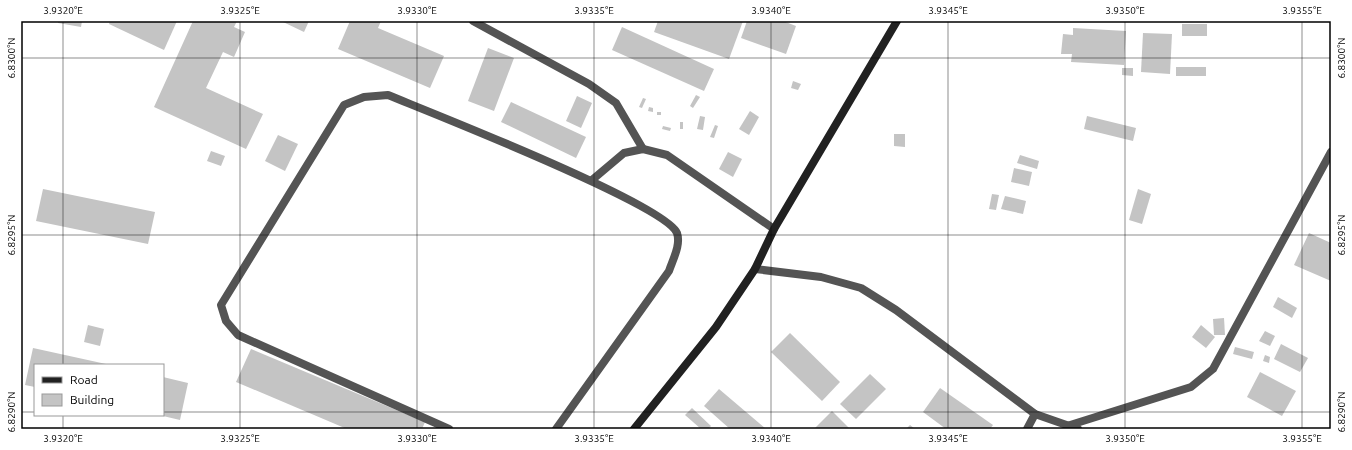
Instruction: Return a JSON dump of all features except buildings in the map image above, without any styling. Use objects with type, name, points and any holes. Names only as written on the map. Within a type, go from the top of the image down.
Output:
[{"type":"street","points":[[473,21],[589,84],[616,103],[643,149]]},
{"type":"street","points":[[634,429],[716,327],[754,269],[774,229],[897,21]]},
{"type":"street","points":[[449,429],[238,335],[226,322],[221,304],[344,105],[364,97],[388,95],[592,180],[666,221],[676,232],[678,243],[669,271],[556,429]]},
{"type":"street","points":[[592,180],[624,153],[643,149],[667,155],[774,229]]},
{"type":"street","points":[[1067,426],[1192,387],[1213,369],[1331,152]]},
{"type":"street","points":[[754,269],[821,277],[861,288],[896,310],[1035,414],[1078,429]]},
{"type":"street","points":[[1027,429],[1035,414]]}]
